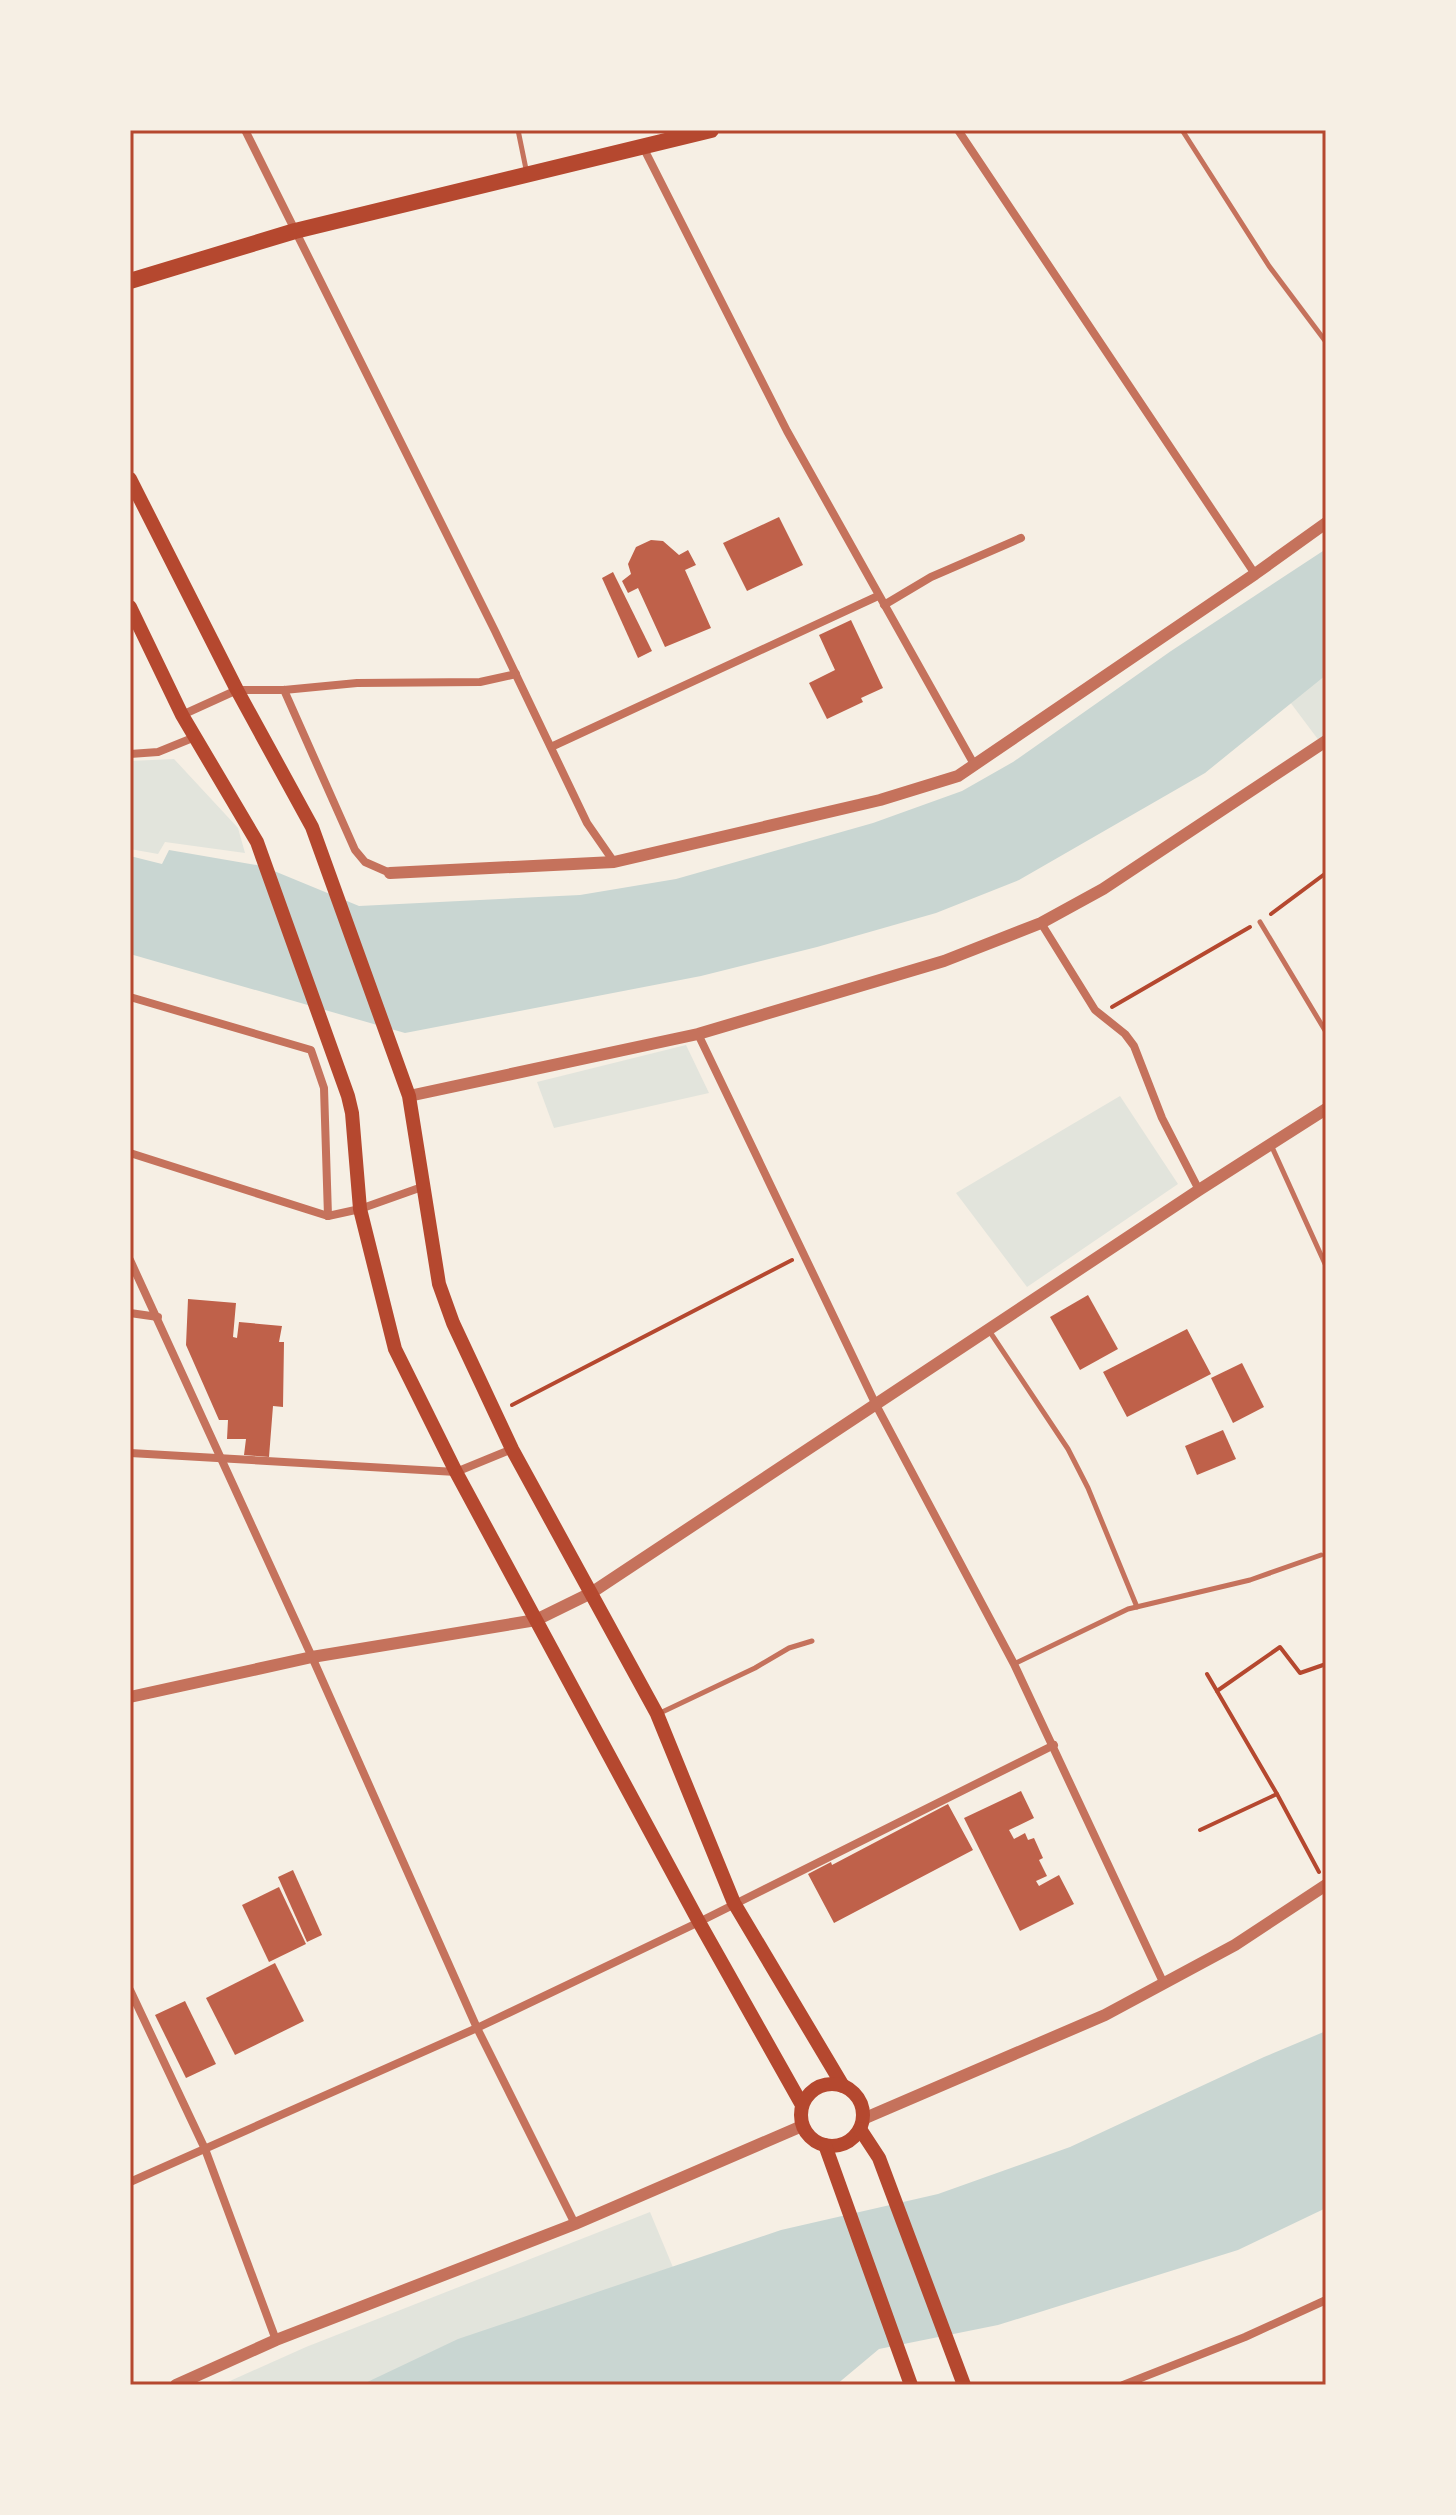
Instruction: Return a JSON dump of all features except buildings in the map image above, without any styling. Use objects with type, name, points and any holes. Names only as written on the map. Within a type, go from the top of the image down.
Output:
[{"type":"main road","points":[[130,281],[295,231],[711,130]]},
{"type":"main road","points":[[130,479],[237,690],[312,827],[409,1096],[439,1284],[453,1323],[512,1449],[657,1714],[734,1903],[843,2086],[859,2099],[861,2124],[879,2158],[964,2385]]},
{"type":"main road","points":[[130,607],[182,715],[257,842],[348,1096],[360,1209],[395,1349],[456,1472],[699,1922],[802,2105],[802,2126],[815,2141],[825,2145],[845,2143],[861,2124]]},
{"type":"main road","points":[[802,2105],[814,2089],[833,2084],[843,2086]]},
{"type":"main road","points":[[825,2145],[906,2384]]},
{"type":"street","points":[[245,130],[587,823],[614,862]]},
{"type":"street","points":[[958,130],[1255,574]]},
{"type":"street","points":[[642,147],[787,431],[975,766]]},
{"type":"street","points":[[284,690],[355,850],[365,862],[390,873],[614,862],[880,800],[958,776],[1326,523]]},
{"type":"street","points":[[884,605],[931,577],[1021,538]]},
{"type":"street","points":[[551,747],[878,596]]},
{"type":"street","points":[[182,715],[237,690],[284,690],[357,683],[480,682],[516,674]]},
{"type":"street","points":[[130,754],[158,752],[177,747],[195,737]]},
{"type":"street","points":[[409,1096],[698,1034],[944,961],[1041,923],[1103,889],[1326,741]]},
{"type":"street","points":[[1041,923],[1083,993],[1134,1046],[1162,1118],[1199,1190]]},
{"type":"street","points":[[130,997],[311,1050],[324,1088],[328,1216]]},
{"type":"street","points":[[698,1034],[876,1405],[1054,1745],[1164,1984]]},
{"type":"street","points":[[130,1697],[312,1657],[536,1620],[591,1593],[1326,1109]]},
{"type":"street","points":[[130,1153],[328,1216],[360,1209],[422,1187]]},
{"type":"street","points":[[130,1260],[477,2028],[575,2224]]},
{"type":"street","points":[[130,1313],[158,1317]]},
{"type":"street","points":[[130,1453],[456,1472],[512,1449]]},
{"type":"street","points":[[130,2182],[477,2028],[699,1922],[1054,1745]]},
{"type":"street","points":[[861,2124],[1105,2015],[1235,1945],[1326,1885]]},
{"type":"street","points":[[130,1990],[205,2149],[276,2340]]},
{"type":"street","points":[[176,2385],[276,2340],[575,2224],[802,2126]]},
{"type":"street","points":[[1123,2385],[1245,2337],[1326,2300]]},
{"type":"lane","points":[[518,130],[527,175]]},
{"type":"lane","points":[[1182,130],[1269,266],[1326,342]]},
{"type":"lane","points":[[1260,922],[1326,1032]]},
{"type":"lane","points":[[1272,1145],[1326,1266]]},
{"type":"lane","points":[[990,1331],[1068,1449],[1088,1488],[1137,1607]]},
{"type":"lane","points":[[1014,1664],[1137,1607],[1250,1580],[1321,1555]]},
{"type":"lane","points":[[657,1714],[755,1668],[789,1648],[812,1641]]},
{"type":"path","points":[[1100,1014],[1260,922],[1326,873]]},
{"type":"path","points":[[496,1413],[803,1254]]},
{"type":"path","points":[[1217,1691],[1280,1647],[1300,1673],[1326,1664]]},
{"type":"path","points":[[1207,1674],[1326,1885]]},
{"type":"path","points":[[1200,1830],[1277,1794]]},
{"type":"shaded area","points":[[1326,549],[1326,675],[1205,773],[1019,880],[936,913],[701,976],[405,1033],[130,954],[130,856],[162,864],[169,850],[262,866],[359,906],[580,895],[676,879],[873,823],[962,791],[1013,762],[1171,651]]},
{"type":"shaded area","points":[[1326,651],[1326,750],[1275,682]]},
{"type":"shaded area","points":[[174,759],[238,828],[245,853],[165,842],[158,854],[130,849],[130,761]]},
{"type":"shaded area","points":[[686,1045],[709,1093],[554,1128],[537,1082]]},
{"type":"shaded area","points":[[1120,1096],[1178,1184],[1027,1287],[956,1193]]},
{"type":"shaded area","points":[[1326,2031],[1326,2208],[1238,2250],[998,2325],[879,2349],[836,2385],[361,2385],[458,2339],[781,2230],[938,2194],[1070,2147]]},
{"type":"shaded area","points":[[650,2212],[677,2277],[385,2385],[221,2385],[306,2347]]}]
